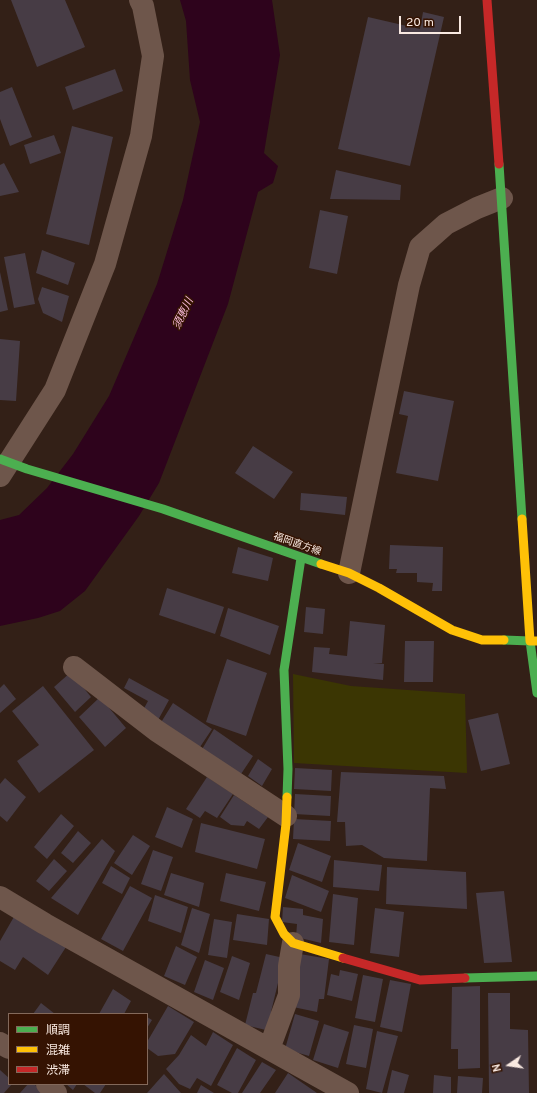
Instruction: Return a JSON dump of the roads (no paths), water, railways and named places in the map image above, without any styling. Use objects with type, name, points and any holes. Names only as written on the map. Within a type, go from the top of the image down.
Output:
[{"type":"street","points":[[9,466],[55,390],[106,264],[141,136],[153,56],[143,6],[140,0]]},
{"type":"street","points":[[487,0],[537,693]]},
{"type":"street","points":[[349,573],[409,285],[420,247],[446,224],[477,208],[502,198]]},
{"type":"street","name":"福岡直方線","points":[[9,466],[163,509],[301,558],[349,573],[379,588],[452,630],[482,640],[534,641]]},
{"type":"street","points":[[301,558],[284,670],[288,769],[286,816],[280,885],[275,917],[284,934],[293,943],[420,980],[537,976]]},
{"type":"street","points":[[74,667],[157,731],[286,816]]},
{"type":"street","points":[[0,896],[45,924],[348,1093]]},
{"type":"street","points":[[269,1050],[289,995],[289,966],[293,943]]},
{"type":"street","points":[[48,1085],[56,1093]]},
{"type":"water","name":"須恵川","points":[[180,0],[272,0],[280,55],[264,153],[278,166],[273,183],[258,192],[228,304],[159,483],[139,516],[85,591],[60,611],[38,618],[0,626],[0,520],[19,515],[47,488],[73,454],[109,396],[157,284],[183,200],[200,122],[190,80],[186,21]]}]
